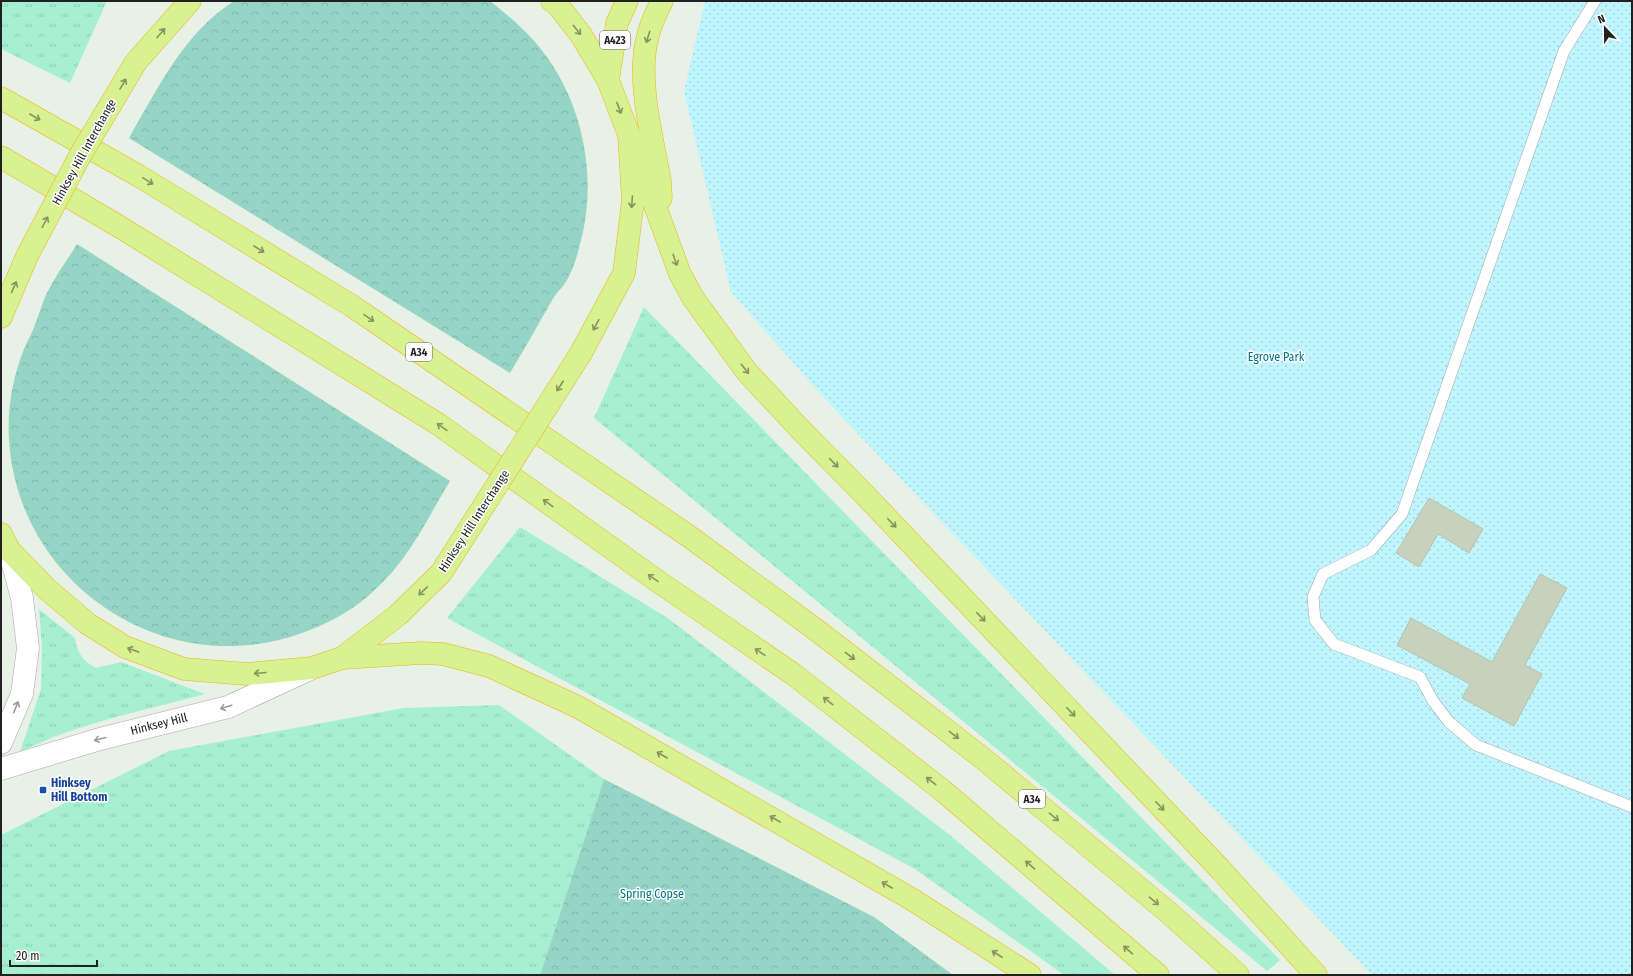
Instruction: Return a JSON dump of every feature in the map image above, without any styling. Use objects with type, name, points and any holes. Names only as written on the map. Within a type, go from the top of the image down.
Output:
[{"type":"highway","name":"Hinksey Hill Interchange","points":[[1,317],[27,256],[81,154],[136,62],[190,1]]},
{"type":"highway","name":"Hinksey Hill Interchange","points":[[5,542],[54,595],[88,624],[124,647],[184,668],[247,674],[312,668],[342,658],[398,615],[441,573],[581,353],[624,273],[633,200],[629,135],[608,80],[582,35],[557,4],[552,1]]},
{"type":"highway","name":"A423","points":[[608,80],[617,22],[627,1]]},
{"type":"highway","points":[[662,1],[656,13],[646,44],[643,80],[660,181],[662,223]]},
{"type":"highway","name":"A34","points":[[1,98],[138,176],[352,306],[690,537],[820,632],[980,756],[1168,912],[1238,975]]},
{"type":"highway","points":[[629,135],[680,274],[693,298],[747,372],[1220,869],[1316,975]]},
{"type":"highway","points":[[1,157],[133,235],[438,424],[656,580],[793,674],[942,790],[1158,975]]},
{"type":"highway","points":[[342,658],[421,653],[443,654],[489,666],[578,707],[913,900],[1030,975]]},
{"type":"street","points":[[1,743],[22,694],[28,648],[22,598],[5,542]]},
{"type":"street","name":"Hinksey Hill","points":[[1,769],[100,739],[228,707],[312,668]]},
{"type":"lane","points":[[1595,1],[1564,51],[1402,514],[1371,550],[1323,574],[1313,598],[1315,620],[1334,644],[1420,677],[1433,701],[1449,722],[1476,745],[1632,807]]},
{"type":"green space","points":[[1,1],[107,1],[70,83],[1,49]]},
{"type":"green space","points":[[234,1],[490,1],[508,15],[535,42],[550,62],[563,84],[581,131],[586,156],[588,182],[587,207],[583,232],[571,273],[554,297],[510,373],[129,138],[173,63],[186,46],[200,29],[216,14]]},
{"type":"green space","name":"Egrove Park","points":[[705,1],[1632,1],[1632,975],[1372,975],[826,400],[731,292],[684,91]]},
{"type":"green space","points":[[77,244],[450,481],[414,543],[404,557],[381,584],[367,597],[336,618],[302,633],[250,645],[200,644],[151,632],[107,609],[69,577],[39,538],[18,491],[9,439],[9,416],[14,381],[20,359],[46,295]]},
{"type":"green space","points":[[644,307],[1280,960],[1267,971],[594,418]]},
{"type":"green space","points":[[520,527],[669,619],[951,836],[1115,975],[1064,975],[915,869],[447,618]]},
{"type":"green space","points":[[39,609],[75,638],[77,648],[81,656],[96,668],[121,662],[205,694],[88,725],[20,752],[41,689],[42,648]]},
{"type":"green space","points":[[499,705],[604,779],[540,975],[1,975],[1,835],[169,751],[404,708]]},
{"type":"green space","name":"Spring Copse","points":[[604,779],[874,917],[953,975],[540,975]]},
{"type":"building","points":[[1429,498],[1483,529],[1469,553],[1438,534],[1419,567],[1396,553]]},
{"type":"building","points":[[1540,574],[1567,588],[1525,665],[1542,674],[1514,726],[1462,698],[1470,684],[1397,645],[1411,618],[1492,662]]},
{"type":"place","name":"Hinksey Hill Bottom","points":[[43,790]]}]
